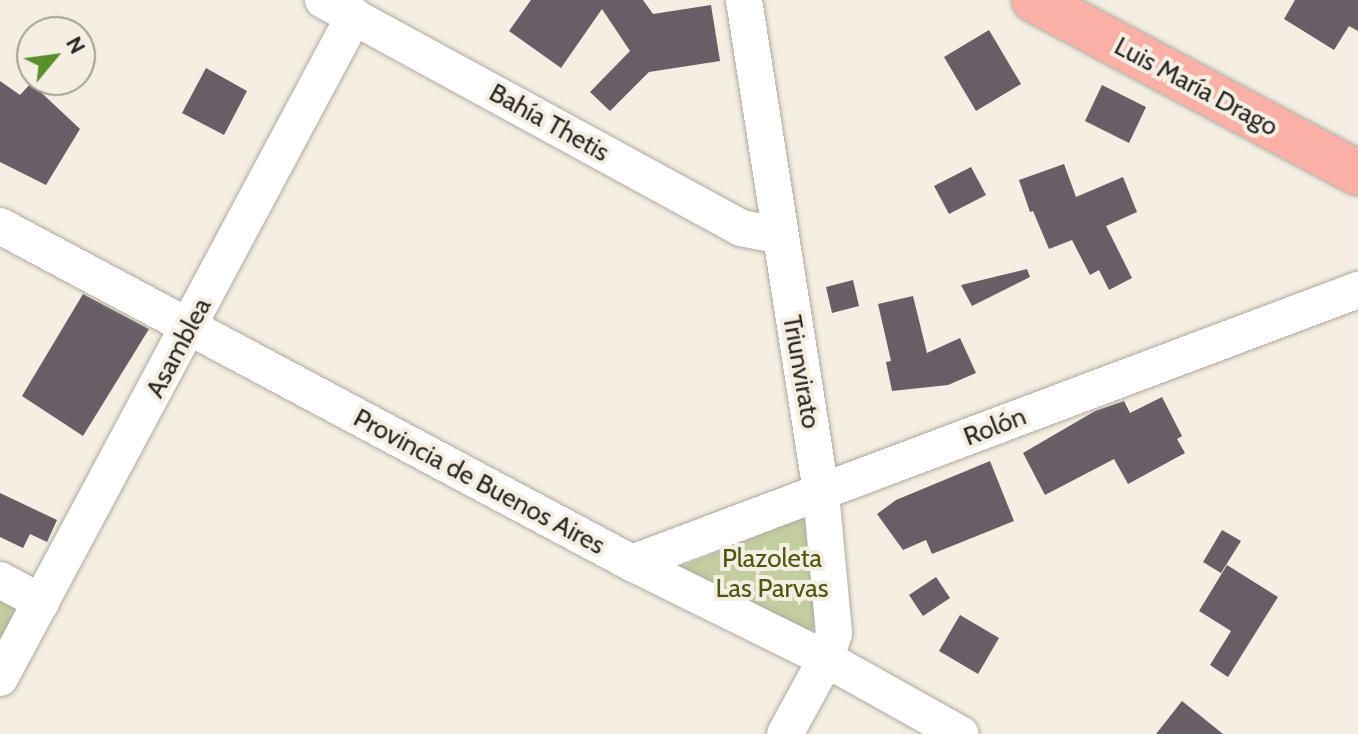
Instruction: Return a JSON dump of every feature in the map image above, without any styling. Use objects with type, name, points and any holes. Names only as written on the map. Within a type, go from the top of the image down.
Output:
[{"type":"main road","name":"Luis María Drago","points":[[1034,0],[1356,166]]},
{"type":"street","name":"Bahía Thetis","points":[[323,0],[741,228],[778,235]]},
{"type":"street","name":"Triunvirato","points":[[744,0],[778,235],[821,493],[834,633],[826,659],[785,734]]},
{"type":"street","name":"Asamblea","points":[[0,678],[191,327],[354,16]]},
{"type":"street","name":"Provincia de Buenos Aires","points":[[0,226],[632,563],[826,659],[960,734]]},
{"type":"street","name":"Rolón","points":[[632,563],[1358,290]]},
{"type":"street","points":[[0,580],[41,602]]},
{"type":"green space","name":"Plazoleta Las Parvas","points":[[806,517],[815,626],[806,637],[679,567]]},
{"type":"green space","points":[[0,595],[22,607],[0,648]]},
{"type":"building","points":[[531,0],[643,0],[653,14],[711,5],[720,61],[649,72],[610,111],[590,92],[630,51],[602,9],[561,68],[509,31]]},
{"type":"building","points":[[1295,0],[1358,0],[1358,31],[1349,26],[1334,50],[1284,19]]},
{"type":"building","points":[[989,30],[1021,84],[976,111],[944,57]]},
{"type":"building","points":[[206,68],[247,91],[224,135],[182,113]]},
{"type":"building","points":[[0,81],[16,92],[16,96],[45,96],[80,129],[46,185],[0,162]]},
{"type":"building","points":[[1102,85],[1146,107],[1129,143],[1085,121]]},
{"type":"building","points":[[1064,164],[1076,197],[1123,177],[1137,212],[1106,226],[1132,278],[1109,290],[1099,270],[1090,275],[1072,240],[1049,249],[1033,211],[1030,212],[1019,180]]},
{"type":"building","points":[[971,167],[986,195],[949,214],[934,186]]},
{"type":"building","points":[[1027,269],[1030,277],[972,306],[961,285]]},
{"type":"building","points":[[853,280],[859,306],[832,313],[826,287]]},
{"type":"building","points":[[83,294],[149,329],[83,436],[22,396]]},
{"type":"building","points":[[913,296],[927,353],[960,338],[976,373],[948,385],[892,391],[886,362],[891,361],[878,304]]},
{"type":"building","points":[[1162,397],[1182,436],[1177,439],[1185,453],[1128,484],[1114,459],[1045,495],[1023,453],[1095,411],[1124,401],[1130,413]]},
{"type":"building","points":[[990,461],[1014,521],[932,554],[926,540],[903,550],[877,514],[896,500]]},
{"type":"building","points":[[0,493],[57,520],[47,542],[30,534],[23,548],[0,537]]},
{"type":"building","points":[[1222,530],[1241,541],[1221,573],[1203,562]]},
{"type":"building","points":[[1227,565],[1278,597],[1228,677],[1210,665],[1231,631],[1199,611]]},
{"type":"building","points":[[936,577],[950,598],[923,616],[909,595]]},
{"type":"building","points":[[960,615],[999,638],[978,674],[939,651]]},
{"type":"building","points":[[1182,701],[1223,734],[1156,734]]}]
